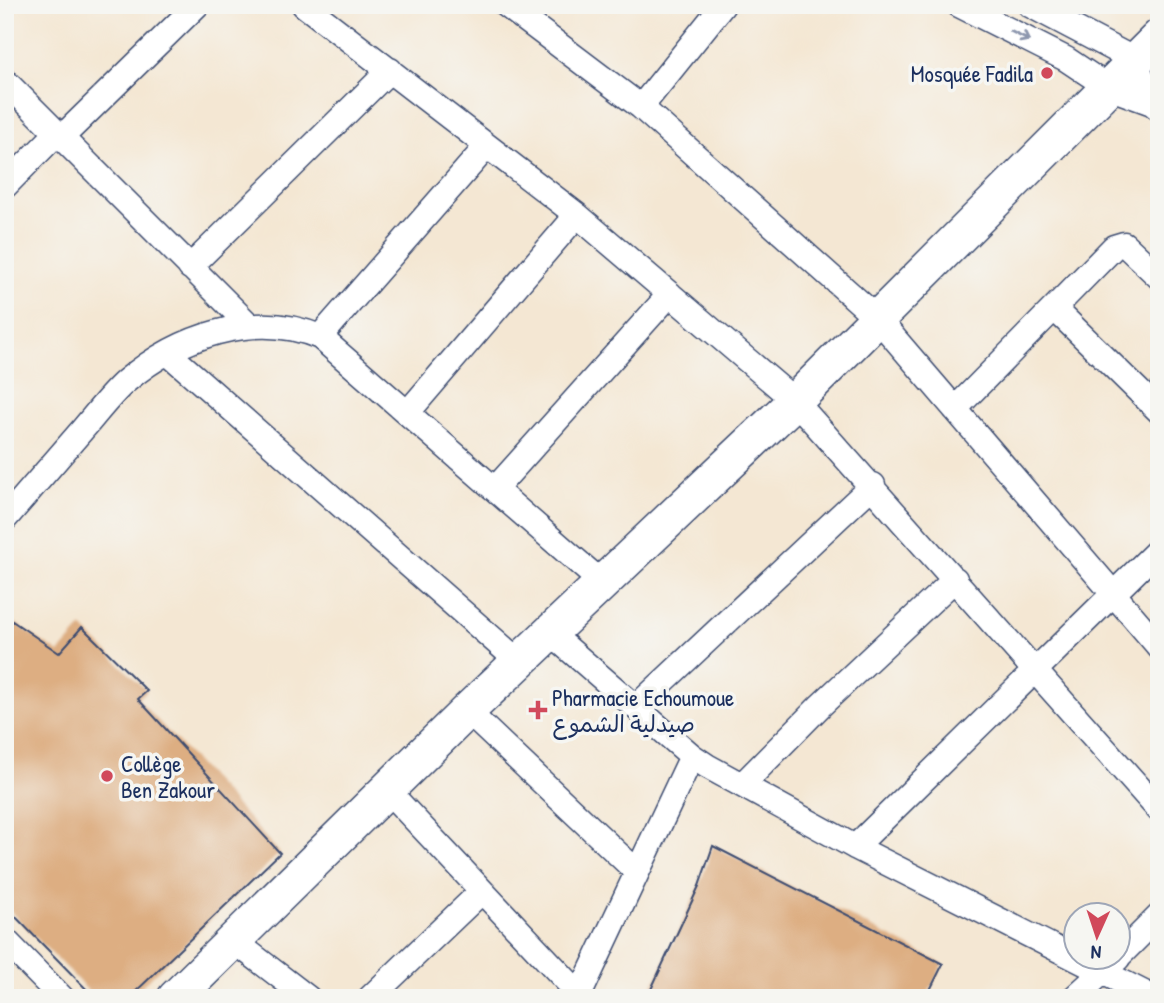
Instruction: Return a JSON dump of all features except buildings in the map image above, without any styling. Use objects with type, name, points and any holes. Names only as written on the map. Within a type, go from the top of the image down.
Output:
[{"type":"street","points":[[5,186],[197,5]]},
{"type":"street","points":[[304,5],[577,215],[795,401],[873,485],[1159,810]]},
{"type":"street","points":[[506,5],[641,107],[877,318],[1159,647]]},
{"type":"street","points":[[641,107],[723,5]]},
{"type":"street","points":[[959,5],[1066,60],[1108,88],[1155,106],[1147,48]]},
{"type":"street","points":[[1030,5],[1147,48]]},
{"type":"street","points":[[175,998],[518,661],[795,401],[1147,48]]},
{"type":"street","points":[[190,267],[390,70]]},
{"type":"street","points":[[5,81],[247,324]]},
{"type":"street","points":[[320,337],[487,146]]},
{"type":"street","points":[[409,411],[577,215]]},
{"type":"street","points":[[955,410],[1095,265],[1120,244],[1129,247],[1159,277]]},
{"type":"street","points":[[495,489],[670,294]]},
{"type":"street","points":[[1055,309],[1159,411]]},
{"type":"street","points":[[5,519],[123,384],[169,354],[213,334],[247,324],[299,328],[320,337],[409,411],[601,582]]},
{"type":"street","points":[[169,354],[518,661]]},
{"type":"street","points":[[635,707],[873,485]]},
{"type":"street","points":[[855,847],[1159,549]]},
{"type":"street","points":[[743,784],[821,705],[955,579]]},
{"type":"street","points":[[549,632],[691,756],[855,847],[1062,939]]},
{"type":"street","points":[[467,711],[636,872]]},
{"type":"street","points":[[387,790],[578,996],[691,756]]},
{"type":"street","points":[[370,998],[482,891]]},
{"type":"street","points":[[1132,943],[1159,916]]},
{"type":"street","points":[[5,940],[62,998]]},
{"type":"street","points":[[233,941],[308,998]]},
{"type":"street","points":[[1074,998],[1102,972]]},
{"type":"street","points":[[1124,972],[1154,998]]},
{"type":"place","name":"Mosquée Fadila","points":[[1047,73]]},
{"type":"place","name":"Pharmacie Echoumoue صيدلية الشموع","points":[[538,710]]},
{"type":"place","name":"Collège Ben Zakour","points":[[107,776]]}]
